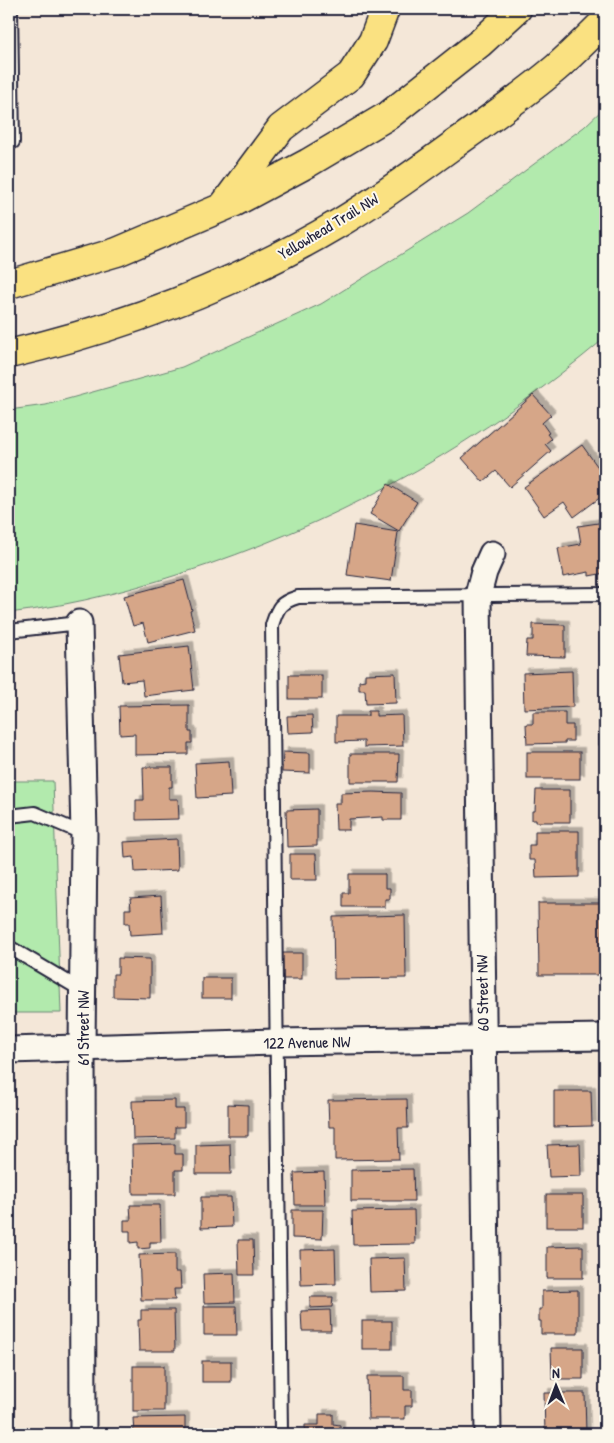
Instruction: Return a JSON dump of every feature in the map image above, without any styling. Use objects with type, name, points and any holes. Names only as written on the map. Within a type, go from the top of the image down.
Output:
[{"type":"highway","points":[[221,209],[281,128],[351,75],[373,41],[385,9]]},
{"type":"highway","points":[[9,284],[117,252],[221,209],[308,163],[389,115],[480,43],[517,9]]},
{"type":"highway","name":"Yellowhead Trail NW","points":[[9,354],[97,330],[179,302],[266,263],[341,222],[488,120],[556,68],[605,21]]},
{"type":"street","name":"60 Street NW","points":[[488,1434],[478,596],[484,572],[492,554]]},
{"type":"street","name":"61 Street NW","points":[[79,623],[84,834],[82,1049],[83,1434]]},
{"type":"street","name":"122 Avenue NW","points":[[9,1050],[277,1042],[605,1037]]},
{"type":"lane","points":[[10,9],[13,142]]},
{"type":"lane","points":[[281,1434],[272,625],[278,608],[288,600],[298,597],[605,594]]},
{"type":"lane","points":[[9,631],[79,623]]},
{"type":"lane","points":[[9,816],[35,813],[84,834]]},
{"type":"lane","points":[[9,947],[83,991]]},
{"type":"green space","points":[[605,107],[605,338],[559,375],[465,441],[417,470],[316,522],[207,565],[158,581],[84,600],[9,613],[9,410],[46,405],[182,367],[321,304],[468,213],[584,127]]},
{"type":"green space","points":[[9,781],[53,781],[61,1013],[9,1013]]},
{"type":"building","points":[[533,395],[551,415],[542,423],[551,439],[545,444],[551,451],[510,487],[496,471],[483,482],[462,458]]},
{"type":"building","points":[[582,445],[605,477],[605,494],[574,517],[564,502],[544,516],[524,487]]},
{"type":"building","points":[[388,484],[417,502],[399,531],[370,514]]},
{"type":"building","points":[[605,522],[605,573],[589,576],[589,572],[563,577],[558,548],[581,544],[578,526]]},
{"type":"building","points":[[354,525],[398,532],[391,581],[347,575]]},
{"type":"building","points":[[184,580],[195,630],[148,642],[143,623],[133,626],[124,596]]},
{"type":"building","points":[[600,618],[605,618],[605,651],[600,651]]},
{"type":"building","points":[[533,624],[565,625],[565,657],[526,656],[527,640],[533,640]]},
{"type":"building","points":[[189,646],[194,690],[144,696],[142,680],[122,682],[119,654]]},
{"type":"building","points":[[572,671],[573,707],[524,709],[523,673]]},
{"type":"building","points":[[395,673],[396,703],[366,704],[365,690],[359,690],[359,681],[365,680],[365,674]]},
{"type":"building","points":[[289,675],[322,675],[322,699],[289,699]]},
{"type":"building","points":[[603,679],[605,679],[605,708],[603,708]]},
{"type":"building","points":[[189,705],[189,732],[192,732],[192,743],[188,743],[188,754],[135,755],[135,734],[120,735],[119,706]]},
{"type":"building","points":[[599,710],[605,710],[605,745],[599,745]]},
{"type":"building","points":[[368,711],[376,711],[376,716],[402,715],[403,746],[364,747],[364,741],[336,742],[336,716],[368,716]]},
{"type":"building","points":[[533,712],[565,712],[565,725],[573,725],[573,741],[527,744],[526,724],[533,724]]},
{"type":"building","points":[[312,715],[313,732],[288,733],[287,716]]},
{"type":"building","points":[[283,752],[310,753],[310,773],[282,772]]},
{"type":"building","points":[[527,752],[580,752],[580,779],[527,779]]},
{"type":"building","points":[[350,754],[399,754],[398,782],[350,782]]},
{"type":"building","points":[[229,761],[231,796],[197,798],[195,763]]},
{"type":"building","points":[[143,767],[172,767],[172,787],[169,787],[169,799],[178,799],[179,819],[136,820],[136,800],[144,800]]},
{"type":"building","points":[[536,790],[570,790],[570,822],[536,822],[536,820],[532,820],[532,811],[535,811]]},
{"type":"building","points":[[341,793],[401,793],[401,820],[383,820],[383,817],[349,819],[349,830],[336,830],[335,803],[341,803]]},
{"type":"building","points":[[317,809],[317,846],[287,847],[286,810]]},
{"type":"building","points":[[535,831],[579,831],[579,877],[536,878],[535,860],[529,860],[529,845],[535,845]]},
{"type":"building","points":[[177,839],[178,870],[135,872],[134,857],[125,858],[124,842]]},
{"type":"building","points":[[290,854],[316,854],[317,880],[290,880]]},
{"type":"building","points":[[349,874],[385,874],[385,888],[390,888],[390,899],[385,899],[385,907],[343,907],[343,893],[349,893]]},
{"type":"building","points":[[161,896],[163,933],[130,935],[129,923],[125,923],[125,909],[131,909],[130,898]]},
{"type":"building","points":[[538,903],[603,903],[603,975],[539,975]]},
{"type":"building","points":[[405,915],[406,978],[334,979],[333,917]]},
{"type":"building","points":[[282,953],[302,953],[302,979],[282,979]]},
{"type":"building","points":[[118,958],[150,959],[150,998],[113,997],[113,974],[118,974]]},
{"type":"building","points":[[202,978],[231,978],[231,998],[202,998]]},
{"type":"building","points":[[554,1091],[591,1091],[592,1126],[554,1127]]},
{"type":"building","points":[[407,1099],[408,1128],[398,1128],[399,1159],[335,1160],[335,1127],[329,1127],[328,1100]]},
{"type":"building","points":[[175,1100],[175,1109],[184,1109],[184,1127],[175,1127],[175,1138],[133,1139],[132,1101]]},
{"type":"building","points":[[228,1104],[248,1105],[248,1136],[228,1136]]},
{"type":"building","points":[[175,1144],[175,1154],[183,1154],[183,1170],[175,1170],[175,1194],[133,1194],[132,1145]]},
{"type":"building","points":[[230,1144],[231,1174],[196,1174],[196,1145]]},
{"type":"building","points":[[580,1144],[581,1176],[549,1177],[547,1145]]},
{"type":"building","points":[[413,1169],[414,1201],[351,1201],[351,1170]]},
{"type":"building","points":[[324,1172],[325,1205],[295,1205],[294,1173]]},
{"type":"building","points":[[546,1195],[583,1195],[583,1227],[546,1227]]},
{"type":"building","points":[[201,1197],[231,1197],[232,1227],[201,1228]]},
{"type":"building","points":[[130,1205],[160,1205],[161,1242],[150,1242],[150,1248],[138,1249],[138,1242],[130,1243],[130,1231],[124,1231],[124,1220],[131,1220]]},
{"type":"building","points":[[292,1210],[323,1210],[322,1239],[292,1238]]},
{"type":"building","points":[[414,1210],[415,1244],[353,1245],[352,1211]]},
{"type":"building","points":[[238,1240],[253,1240],[254,1275],[239,1275]]},
{"type":"building","points":[[583,1246],[583,1278],[547,1278],[547,1247]]},
{"type":"building","points":[[335,1249],[336,1284],[301,1285],[300,1250]]},
{"type":"building","points":[[175,1254],[175,1272],[180,1272],[181,1289],[174,1289],[175,1300],[141,1300],[139,1255]]},
{"type":"building","points":[[405,1258],[406,1291],[370,1292],[369,1259]]},
{"type":"building","points":[[234,1273],[235,1302],[204,1303],[203,1274]]},
{"type":"building","points":[[578,1290],[578,1334],[541,1334],[539,1309],[542,1309],[542,1291]]},
{"type":"building","points":[[310,1297],[333,1297],[332,1307],[310,1308]]},
{"type":"building","points":[[204,1306],[236,1306],[237,1335],[204,1335]]},
{"type":"building","points":[[141,1310],[174,1310],[175,1351],[139,1351],[138,1320],[141,1320]]},
{"type":"building","points":[[330,1310],[331,1331],[302,1331],[301,1311]]},
{"type":"building","points":[[362,1321],[392,1321],[392,1349],[362,1349]]},
{"type":"building","points":[[551,1348],[583,1348],[583,1379],[552,1379]]},
{"type":"building","points":[[202,1361],[231,1361],[231,1382],[202,1382]]},
{"type":"building","points":[[133,1366],[164,1366],[164,1411],[133,1411]]},
{"type":"building","points":[[367,1376],[404,1376],[404,1390],[412,1390],[412,1406],[405,1406],[405,1419],[368,1419]]},
{"type":"building","points":[[544,1393],[585,1393],[586,1433],[545,1434]]},
{"type":"building","points":[[319,1414],[333,1414],[333,1424],[340,1425],[340,1434],[305,1434],[305,1425],[319,1425]]},
{"type":"building","points":[[185,1417],[185,1434],[134,1434],[133,1418]]}]
